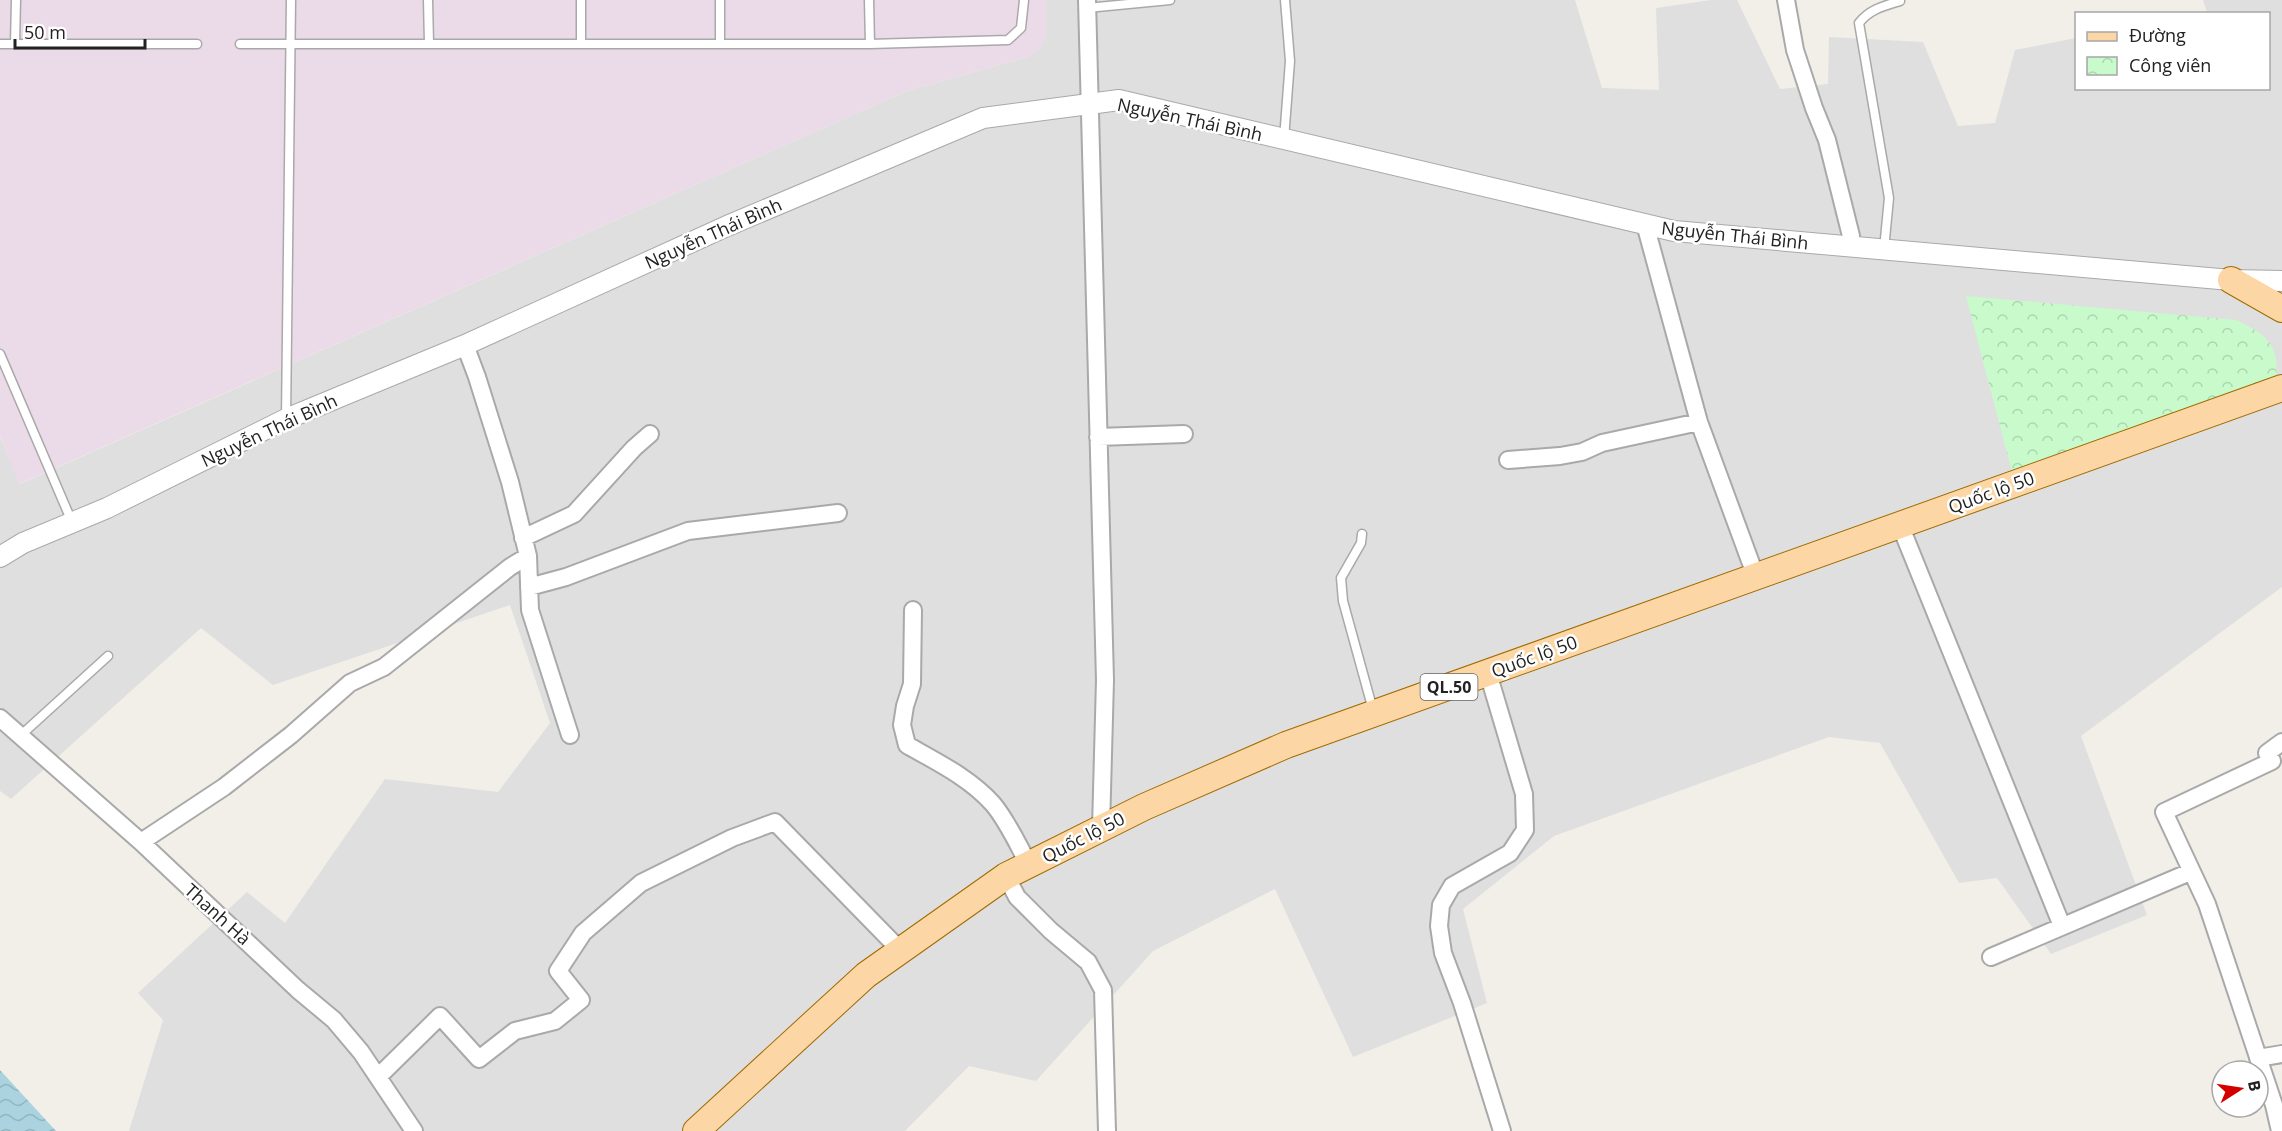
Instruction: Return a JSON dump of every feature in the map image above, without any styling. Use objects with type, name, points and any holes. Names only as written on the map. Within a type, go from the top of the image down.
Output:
[{"type":"main road","points":[[2231,280],[2282,309]]},
{"type":"main road","name":"Quốc lộ 50","points":[[696,1131],[866,975],[1006,876],[1144,807],[1286,745],[2282,388]]},
{"type":"street","points":[[1786,0],[1795,50],[1827,140],[1851,236],[1849,246]]},
{"type":"street","points":[[1087,4],[1105,680],[1101,828]]},
{"type":"street","name":"Nguyễn Thái Bình","points":[[0,557],[22,543],[107,508],[286,419],[465,345],[727,226],[983,118],[1119,100],[1674,231],[2231,280],[2282,281]]},
{"type":"street","points":[[1645,224],[1699,422],[1756,577]]},
{"type":"street","points":[[465,345],[483,394],[510,482],[528,556],[530,610],[570,735]]},
{"type":"street","points":[[1508,459],[1560,456],[1582,452],[1602,443],[1699,422]]},
{"type":"street","points":[[523,538],[574,514],[634,448],[650,434]]},
{"type":"street","points":[[1098,437],[1184,434]]},
{"type":"street","points":[[529,587],[566,577],[688,531],[838,513]]},
{"type":"street","points":[[1900,525],[2062,926]]},
{"type":"street","points":[[141,842],[224,787],[291,735],[350,682],[384,667],[510,567],[528,556]]},
{"type":"street","points":[[912,610],[912,684],[902,725],[908,745],[968,781],[981,792],[1002,818],[1029,865]]},
{"type":"street","points":[[1488,673],[1524,794],[1525,830],[1510,853],[1452,886],[1441,905],[1439,926],[1443,953],[1462,1002],[1502,1131]]},
{"type":"street","name":"Thanh Hà","points":[[0,718],[141,842],[298,990],[334,1020],[361,1052],[412,1130]]},
{"type":"street","points":[[2280,1131],[2259,1058],[2207,904],[2190,872],[2164,812],[2272,761],[2267,753],[2282,742]]},
{"type":"street","points":[[378,1077],[440,1016],[479,1059],[515,1031],[555,1021],[581,1000],[558,971],[583,933],[641,883],[732,838],[776,822],[901,951]]},
{"type":"street","points":[[1991,957],[2190,872]]},
{"type":"street","points":[[1006,876],[1017,897],[1051,931],[1088,962],[1102,990],[1107,1131]]},
{"type":"street","points":[[2259,1058],[2282,1054]]},
{"type":"street","points":[[1095,1131],[1107,1113]]},
{"type":"lane","points":[[15,44],[16,0]]},
{"type":"lane","points":[[286,419],[291,0]]},
{"type":"lane","points":[[428,0],[429,43]]},
{"type":"lane","points":[[581,0],[581,43]]},
{"type":"lane","points":[[720,0],[720,44]]},
{"type":"lane","points":[[869,0],[870,44]]},
{"type":"lane","points":[[240,44],[870,44],[1008,39],[1021,28],[1024,0]]},
{"type":"lane","points":[[1087,4],[1170,0]]},
{"type":"lane","points":[[1284,139],[1290,61],[1285,0]]},
{"type":"lane","points":[[1884,249],[1889,198],[1859,23],[1878,8],[1900,1]]},
{"type":"lane","points":[[0,44],[197,45]]},
{"type":"lane","points":[[0,354],[72,523]]},
{"type":"lane","points":[[1362,534],[1360,543],[1341,578],[1343,601],[1374,714]]},
{"type":"lane","points":[[20,736],[108,656]]},
{"type":"shaded area","points":[[0,0],[1046,0],[1046,37],[1040,49],[1030,56],[907,91],[19,484],[0,436]]},
{"type":"shaded area","points":[[1046,0],[1575,0],[1602,88],[1659,90],[1656,8],[1711,0],[1737,0],[1780,89],[1828,84],[1829,37],[1923,42],[1958,126],[1995,123],[2015,50],[2075,38],[2075,90],[2270,90],[2270,12],[2207,12],[2203,0],[2282,0],[2282,587],[2081,736],[2147,915],[2051,954],[1997,878],[1959,883],[1880,743],[1829,737],[1554,836],[1463,909],[1487,1003],[1353,1057],[1275,889],[1153,951],[1036,1081],[969,1066],[905,1131],[129,1131],[163,1020],[138,993],[247,892],[285,923],[385,779],[498,792],[550,723],[510,605],[273,685],[201,628],[11,799],[0,791],[0,437],[20,484],[907,91],[1030,56],[1046,37]]},
{"type":"green space","points":[[1966,296],[2236,320],[2255,330],[2269,342],[2276,359],[2275,382],[2012,472]]},
{"type":"water","points":[[0,1070],[56,1131],[0,1131]]}]
